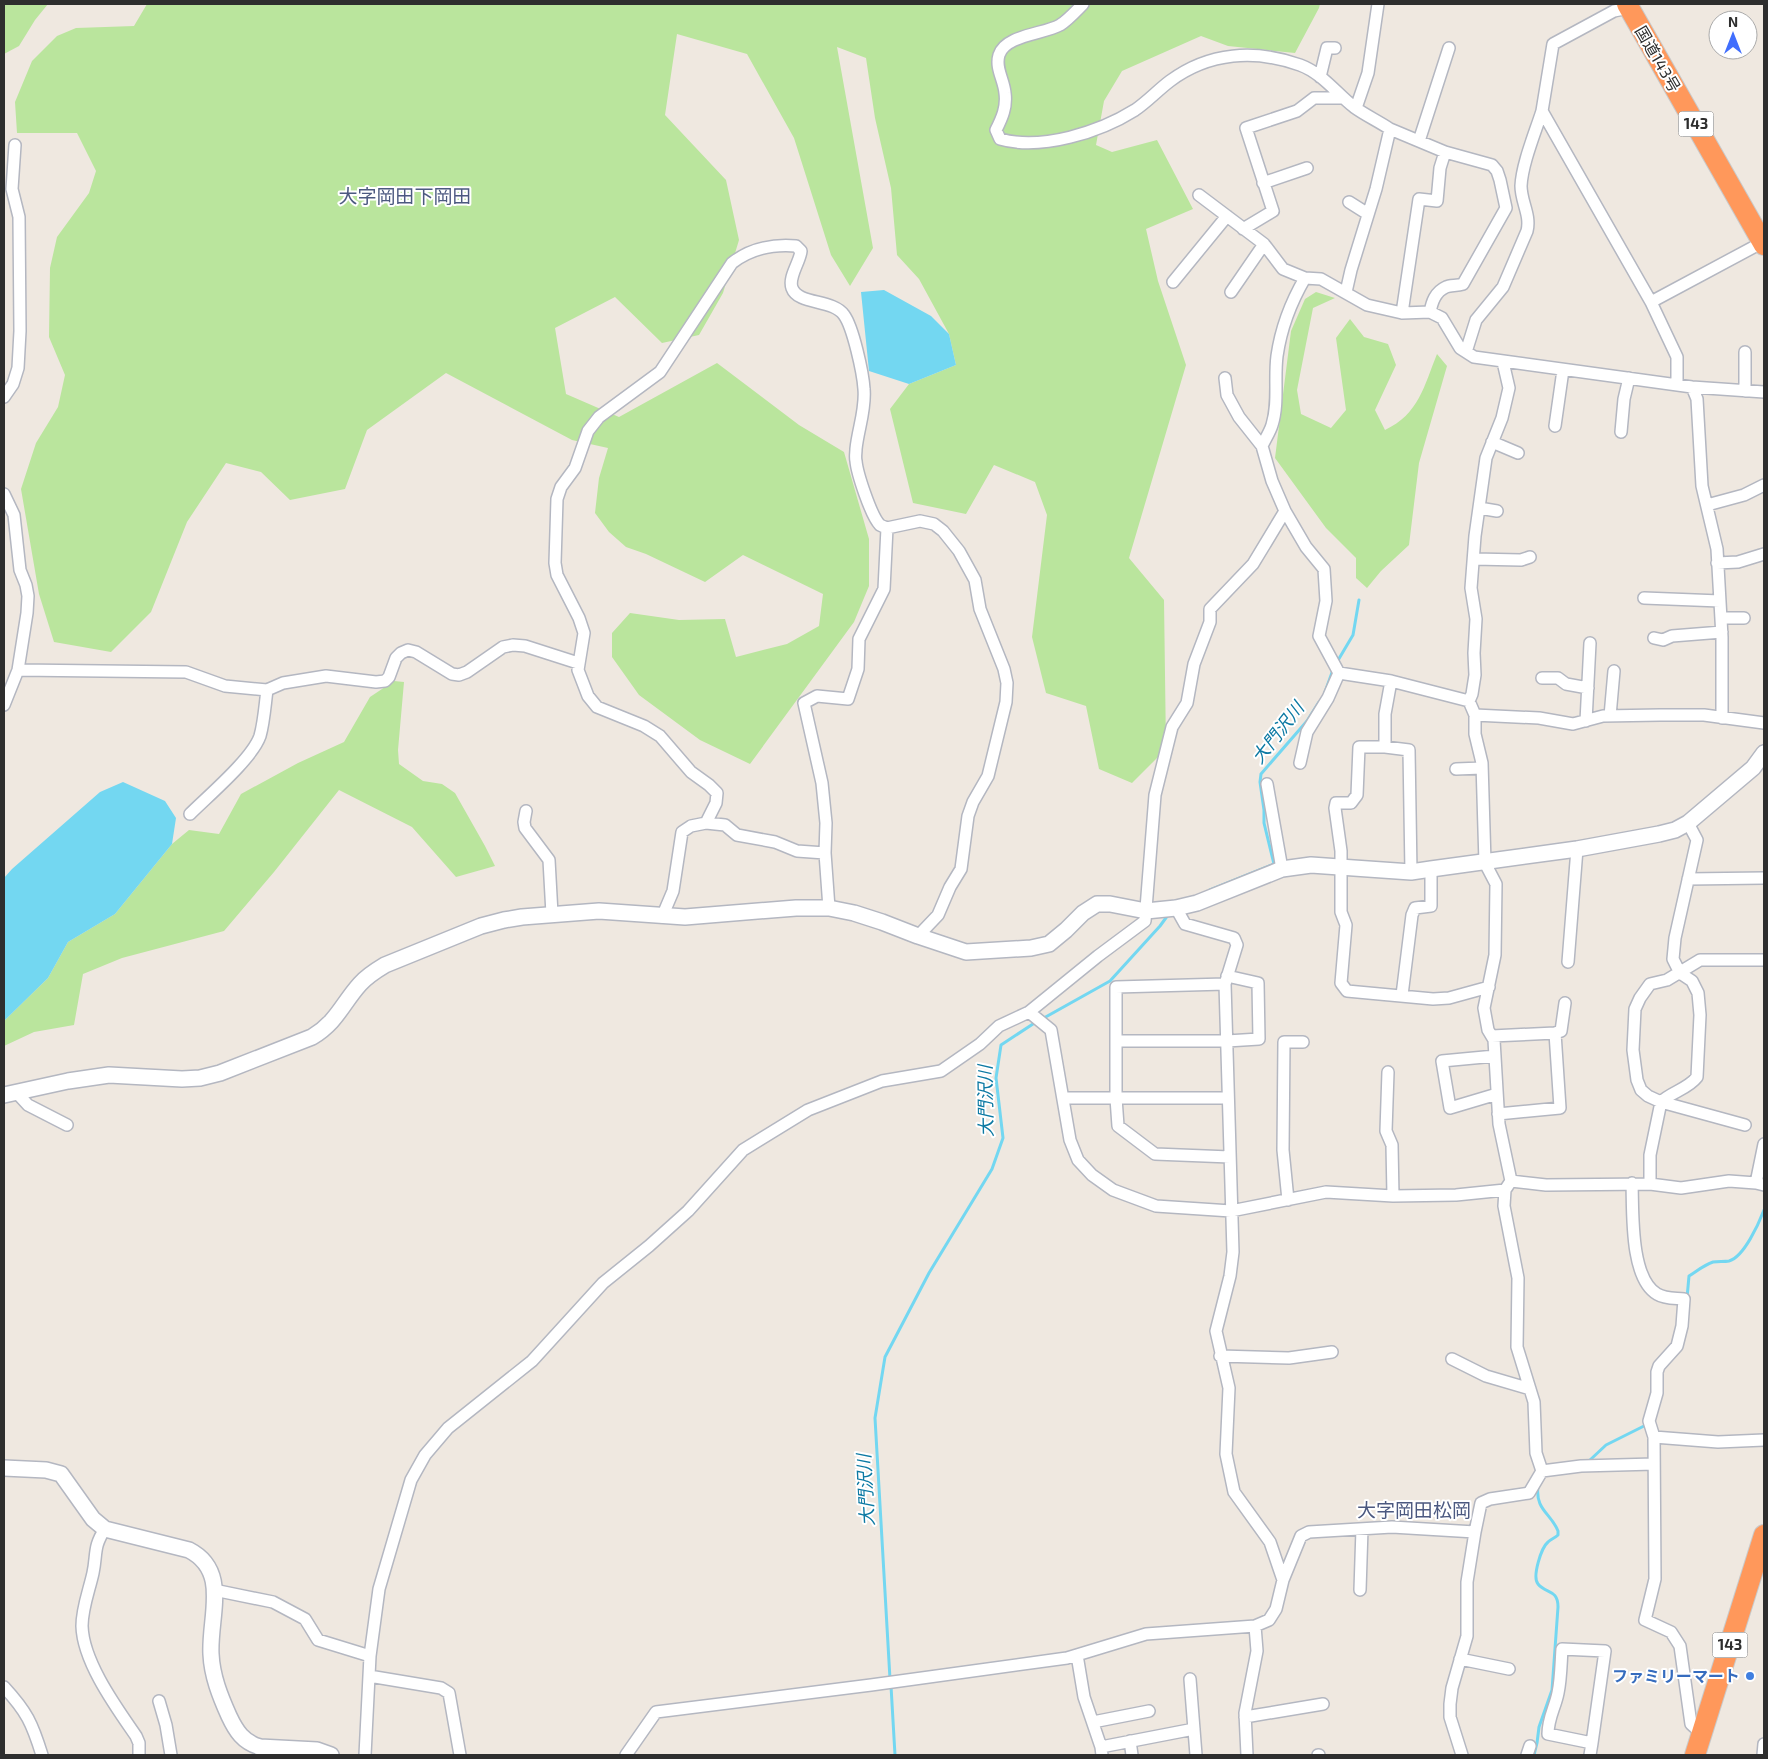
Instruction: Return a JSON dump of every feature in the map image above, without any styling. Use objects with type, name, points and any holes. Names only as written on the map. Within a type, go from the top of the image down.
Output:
[{"type":"highway","name":"国道143号","points":[[1620,7],[1764,243]]},
{"type":"highway","name":"143","points":[[1696,1755],[1764,1535]]},
{"type":"street","points":[[1082,4],[1061,25],[1010,42],[999,54],[998,64],[1006,103],[1004,113],[996,130],[1000,139],[1009,142],[1052,142],[1082,134],[1135,110],[1171,80],[1228,56],[1252,54],[1302,66],[1320,77],[1356,108],[1390,129],[1445,152],[1492,164],[1497,171],[1506,208],[1463,284],[1455,287],[1446,287],[1434,298],[1430,312]]},
{"type":"street","points":[[1356,108],[1368,73],[1378,4]]},
{"type":"street","points":[[1466,352],[1476,320],[1503,287],[1527,231],[1529,222],[1521,188],[1523,174],[1542,111],[1553,44],[1620,7]]},
{"type":"street","points":[[1320,77],[1327,48],[1335,48]]},
{"type":"street","points":[[1419,141],[1449,48]]},
{"type":"street","points":[[1243,229],[1273,211],[1246,128],[1297,110],[1314,98],[1343,98]]},
{"type":"street","points":[[1542,111],[1651,302],[1677,357],[1677,384]]},
{"type":"street","points":[[1346,292],[1376,189],[1390,129]]},
{"type":"street","points":[[4,397],[13,384],[18,368],[20,331],[19,217],[12,189],[15,145]]},
{"type":"street","points":[[1402,314],[1419,199],[1436,202],[1440,168],[1445,152]]},
{"type":"street","points":[[1264,182],[1307,168]]},
{"type":"street","points":[[1199,196],[1264,244],[1283,269],[1305,278],[1321,279],[1367,306],[1402,314],[1430,312],[1442,318],[1460,348],[1474,357],[1692,387],[1764,392]]},
{"type":"street","points":[[1349,202],[1368,214]]},
{"type":"street","points":[[1506,208],[1526,208]]},
{"type":"street","points":[[1173,282],[1227,216]]},
{"type":"street","points":[[1651,302],[1764,243]]},
{"type":"street","points":[[1231,292],[1264,244]]},
{"type":"street","points":[[706,823],[716,803],[717,793],[710,785],[691,772],[660,736],[644,726],[597,706],[588,696],[578,670],[584,633],[580,618],[557,575],[555,562],[557,499],[561,487],[575,468],[588,432],[599,417],[660,372],[732,263],[743,254],[758,249],[774,246],[796,246],[801,251],[800,260],[792,278],[792,287],[799,297],[830,305],[844,314],[852,328],[864,388],[864,406],[856,446],[856,460],[871,511],[880,524],[887,528],[920,522],[934,524],[959,551],[975,580],[980,609],[1004,669],[1007,683],[1006,702],[988,776],[973,802],[968,816],[961,869],[950,887],[938,916],[918,936]]},
{"type":"street","points":[[1262,446],[1272,425],[1277,393],[1277,357],[1287,314],[1305,278]]},
{"type":"street","points":[[1744,352],[1745,391]]},
{"type":"street","points":[[1469,701],[1476,674],[1474,653],[1476,619],[1471,588],[1475,536],[1486,458],[1502,418],[1509,388],[1503,362]]},
{"type":"street","points":[[1554,426],[1563,370]]},
{"type":"street","points":[[1225,378],[1228,394],[1239,417],[1262,446],[1272,481],[1286,511],[1306,547],[1324,569],[1326,601],[1318,636],[1339,673]]},
{"type":"street","points":[[1621,432],[1624,399],[1630,378]]},
{"type":"street","points":[[1692,387],[1697,399],[1700,476],[1718,563],[1722,632],[1722,718]]},
{"type":"street","points":[[1492,442],[1518,454]]},
{"type":"street","points":[[1707,505],[1744,495],[1764,485]]},
{"type":"street","points":[[4,494],[14,515],[20,570],[28,596],[28,613],[18,670],[4,704]]},
{"type":"street","points":[[1479,508],[1497,511]]},
{"type":"street","points":[[365,1755],[370,1656],[379,1589],[411,1480],[425,1455],[448,1428],[532,1361],[603,1283],[688,1211],[743,1150],[808,1110],[882,1081],[941,1071],[980,1044],[999,1026],[1033,1015],[1098,956],[1145,921],[1155,795],[1172,727],[1187,703],[1194,664],[1210,622],[1210,609],[1253,564],[1286,511]]},
{"type":"street","points":[[829,908],[825,853],[826,823],[822,782],[804,703],[817,696],[848,699],[858,669],[859,639],[884,589],[887,528]]},
{"type":"street","points":[[1718,563],[1738,562],[1764,554]]},
{"type":"street","points":[[1474,559],[1521,560],[1530,557]]},
{"type":"street","points":[[1644,598],[1720,601]]},
{"type":"street","points":[[1721,618],[1744,618]]},
{"type":"street","points":[[1654,638],[1663,640],[1672,636],[1722,632]]},
{"type":"street","points":[[1586,720],[1590,643]]},
{"type":"street","points":[[18,670],[186,672],[225,686],[267,690],[284,683],[326,676],[376,682],[385,681],[389,677],[396,658],[408,650],[416,652],[452,674],[459,675],[467,672],[503,648],[513,645],[525,646],[578,663]]},
{"type":"street","points":[[1610,716],[1614,670]]},
{"type":"street","points":[[1339,673],[1391,681],[1469,701],[1476,715],[1475,734],[1482,768],[1484,863],[1496,884],[1496,955],[1484,1008],[1488,1030],[1494,1040],[1498,1114],[1508,1186],[1504,1206],[1518,1278],[1517,1347],[1534,1402],[1536,1452],[1542,1470],[1529,1494],[1490,1499],[1481,1503],[1468,1582],[1467,1636],[1450,1704],[1450,1717],[1462,1755]]},
{"type":"street","points":[[1300,763],[1307,732],[1328,698],[1339,673]]},
{"type":"street","points":[[1542,678],[1558,678],[1566,684],[1588,688]]},
{"type":"street","points":[[1385,746],[1385,714],[1391,681]]},
{"type":"street","points":[[190,814],[256,747],[260,735],[267,690]]},
{"type":"street","points":[[1476,715],[1539,718],[1573,724],[1610,716],[1660,715],[1704,716],[1764,723]]},
{"type":"street","points":[[1411,872],[1409,750],[1385,746],[1359,747],[1358,795],[1350,803],[1336,803],[1335,808],[1341,851],[1341,912],[1346,925],[1341,984],[1347,991],[1433,999],[1448,998],[1489,987]]},
{"type":"street","points":[[10,1094],[68,1081],[110,1075],[182,1079],[200,1078],[220,1073],[312,1037],[324,1030],[334,1020],[359,985],[372,972],[481,926],[522,917],[599,911],[627,912],[662,917],[685,917],[796,908],[829,908],[854,913],[966,952],[1031,948],[1049,944],[1083,913],[1098,904],[1110,904],[1146,911],[1176,908],[1197,903],[1282,869],[1311,865],[1411,872],[1577,849],[1675,830],[1688,823],[1753,768],[1764,753]]},
{"type":"street","points":[[1456,769],[1482,768]]},
{"type":"street","points":[[1267,784],[1282,869]]},
{"type":"street","points":[[526,811],[525,828],[549,860],[552,914]]},
{"type":"street","points":[[662,917],[673,892],[682,832],[690,826],[706,823],[725,824],[737,835],[775,842],[797,852],[825,853]]},
{"type":"street","points":[[1650,1184],[1650,1155],[1661,1102],[1697,1077],[1698,993],[1692,981],[1680,973],[1673,959],[1675,938],[1697,840],[1688,823]]},
{"type":"street","points":[[1568,962],[1577,849]]},
{"type":"street","points":[[1402,995],[1412,915],[1415,908],[1431,906],[1431,869]]},
{"type":"street","points":[[1688,880],[1764,878]]},
{"type":"street","points":[[1176,908],[1184,924],[1234,938],[1237,945],[1226,980],[1233,1252],[1216,1331],[1220,1356],[1229,1388],[1226,1454],[1234,1492],[1270,1542],[1283,1580]]},
{"type":"street","points":[[1745,1125],[1661,1102],[1648,1096],[1641,1090],[1633,1050],[1635,1010],[1640,998],[1650,984],[1667,980],[1700,960],[1764,960]]},
{"type":"street","points":[[1116,1040],[1260,1039],[1258,983],[1226,980],[1116,986],[1116,1040],[1116,1098],[1118,1126],[1155,1154],[1230,1157]]},
{"type":"street","points":[[1492,1036],[1555,1033],[1561,1031],[1565,1003]]},
{"type":"street","points":[[1033,1015],[1051,1030],[1070,1140],[1078,1160],[1092,1175],[1113,1190],[1156,1206],[1231,1211],[1326,1192],[1394,1196],[1456,1194],[1508,1186],[1632,1183],[1681,1188],[1729,1181],[1760,1184],[1764,1144]]},
{"type":"street","points":[[1498,1114],[1560,1108],[1555,1033]]},
{"type":"street","points":[[1288,1200],[1283,1150],[1284,1042],[1303,1042]]},
{"type":"street","points":[[1495,1056],[1442,1061],[1450,1108],[1497,1094]]},
{"type":"street","points":[[1388,1072],[1386,1131],[1392,1145],[1394,1196]]},
{"type":"street","points":[[10,1094],[67,1125]]},
{"type":"street","points":[[1063,1098],[1228,1098]]},
{"type":"street","points":[[1632,1183],[1636,1255],[1646,1283],[1658,1295],[1667,1298],[1684,1299],[1678,1346],[1659,1366],[1657,1372],[1657,1393],[1650,1423],[1654,1437],[1655,1579],[1645,1620],[1671,1632],[1680,1646],[1691,1724],[1702,1734]]},
{"type":"street","points":[[1220,1356],[1289,1358],[1332,1352]]},
{"type":"street","points":[[1452,1359],[1486,1376],[1530,1389]]},
{"type":"street","points":[[1654,1437],[1718,1442],[1764,1440]]},
{"type":"street","points":[[1542,1470],[1581,1466],[1654,1464]]},
{"type":"street","points":[[4,1468],[46,1470],[61,1474],[93,1519],[105,1529],[189,1550],[201,1556],[213,1577],[214,1590],[210,1652],[212,1665],[219,1695],[235,1729],[243,1739],[260,1747],[317,1750],[331,1755]]},
{"type":"street","points":[[626,1755],[656,1712],[1077,1656],[1146,1634],[1255,1626],[1269,1620],[1276,1609],[1283,1580],[1301,1536],[1309,1532],[1392,1527],[1475,1532]]},
{"type":"street","points":[[105,1529],[97,1541],[94,1572],[85,1600],[82,1626],[86,1646],[105,1691],[136,1736],[139,1743],[139,1755]]},
{"type":"street","points":[[1360,1590],[1362,1529]]},
{"type":"street","points":[[214,1590],[272,1602],[305,1619],[318,1640],[370,1656]]},
{"type":"street","points":[[1247,1755],[1245,1717],[1257,1651],[1255,1626]]},
{"type":"street","points":[[1590,1755],[1592,1743],[1605,1651],[1562,1649],[1559,1691],[1548,1722],[1548,1734],[1592,1743]]},
{"type":"street","points":[[1077,1656],[1084,1697],[1102,1751],[1130,1741],[1194,1729]]},
{"type":"street","points":[[1460,1659],[1508,1669]]},
{"type":"street","points":[[370,1676],[441,1688],[448,1693],[460,1755]]},
{"type":"street","points":[[1190,1679],[1196,1755]]},
{"type":"street","points":[[4,1687],[21,1706],[32,1724],[42,1755]]},
{"type":"street","points":[[159,1701],[166,1725],[171,1755]]},
{"type":"street","points":[[1245,1717],[1322,1704]]},
{"type":"street","points":[[1093,1722],[1149,1711]]},
{"type":"street","points":[[1130,1741],[1132,1755]]},
{"type":"street","points":[[1763,1755],[1764,1744]]},
{"type":"green space","points":[[4,4],[48,4],[35,20],[19,46],[4,54]]},
{"type":"green space","points":[[147,4],[1320,4],[1295,53],[1228,46],[1201,36],[1122,71],[1104,101],[1096,145],[1112,152],[1157,140],[1193,209],[1146,229],[1158,281],[1186,365],[1129,558],[1164,600],[1166,749],[1132,783],[1099,769],[1086,706],[1046,693],[1032,637],[1047,515],[1035,482],[994,465],[966,514],[913,503],[890,409],[909,384],[956,365],[949,334],[919,279],[897,255],[891,188],[875,118],[866,58],[837,47],[873,248],[850,286],[831,255],[794,138],[747,54],[677,34],[665,115],[726,180],[739,240],[723,293],[699,335],[662,343],[615,297],[555,328],[566,394],[619,417],[717,363],[799,425],[844,452],[869,539],[869,586],[854,622],[750,764],[700,740],[639,695],[612,657],[612,633],[630,613],[679,620],[725,619],[736,657],[787,644],[819,626],[823,594],[743,555],[705,582],[646,554],[626,547],[609,532],[595,513],[599,478],[608,448],[572,440],[446,373],[367,430],[345,489],[290,500],[261,472],[226,463],[187,522],[151,612],[111,652],[54,642],[39,594],[21,489],[36,443],[58,407],[65,375],[49,337],[50,268],[57,237],[89,193],[96,171],[77,133],[17,133],[15,102],[32,61],[57,36],[76,28],[134,26]]},
{"type":"green space","points":[[1316,292],[1335,298],[1313,308],[1297,390],[1301,414],[1331,428],[1346,410],[1336,338],[1350,319],[1364,337],[1388,344],[1396,365],[1375,410],[1385,430],[1406,416],[1413,407],[1424,388],[1437,354],[1447,366],[1419,463],[1409,545],[1381,571],[1367,588],[1356,578],[1356,558],[1326,528],[1275,458],[1291,331],[1305,299]]},
{"type":"green space","points":[[394,681],[404,682],[398,750],[399,764],[423,781],[442,784],[455,793],[495,866],[456,877],[412,827],[339,790],[224,931],[122,958],[83,974],[74,1025],[34,1032],[4,1046],[4,1021],[48,978],[68,942],[115,914],[172,844],[189,830],[219,834],[241,794],[298,763],[344,742],[370,697]]},
{"type":"water","points":[[884,290],[931,316],[949,334],[956,365],[909,384],[869,371],[861,292]]},
{"type":"water","points":[[123,782],[165,801],[176,818],[172,844],[115,914],[68,942],[48,978],[4,1021],[4,878],[100,792]]},
{"type":"waterway","name":"大門沢川","points":[[1337,662],[1353,635],[1359,600]]},
{"type":"waterway","name":"大門沢川","points":[[1325,692],[1334,667]]},
{"type":"waterway","name":"大門沢川","points":[[1210,890],[1274,864],[1264,823],[1261,774],[1307,721],[1319,702]]},
{"type":"waterway","name":"大門沢川","points":[[1042,1019],[1110,981],[1168,915]]},
{"type":"waterway","name":"大門沢川","points":[[890,1679],[875,1418],[885,1357],[929,1273],[992,1169],[1003,1138],[996,1078],[1001,1045],[1036,1022]]},
{"type":"waterway","points":[[1687,1298],[1689,1276],[1710,1263],[1729,1261],[1735,1258],[1750,1239],[1764,1210]]},
{"type":"waterway","points":[[1590,1460],[1606,1445],[1648,1424]]},
{"type":"waterway","points":[[1534,1755],[1539,1727],[1552,1690],[1558,1607],[1554,1594],[1541,1587],[1536,1580],[1538,1563],[1545,1545],[1558,1535],[1555,1525],[1541,1506],[1538,1486]]},
{"type":"waterway","name":"大門沢川","points":[[891,1686],[895,1755]]},
{"type":"place","name":"ファミリーマート","points":[[1750,1676]]},
{"type":"district","name":"大字岡田下岡田","points":[[405,196]]},
{"type":"district","name":"大字岡田松岡","points":[[1414,1510]]}]
